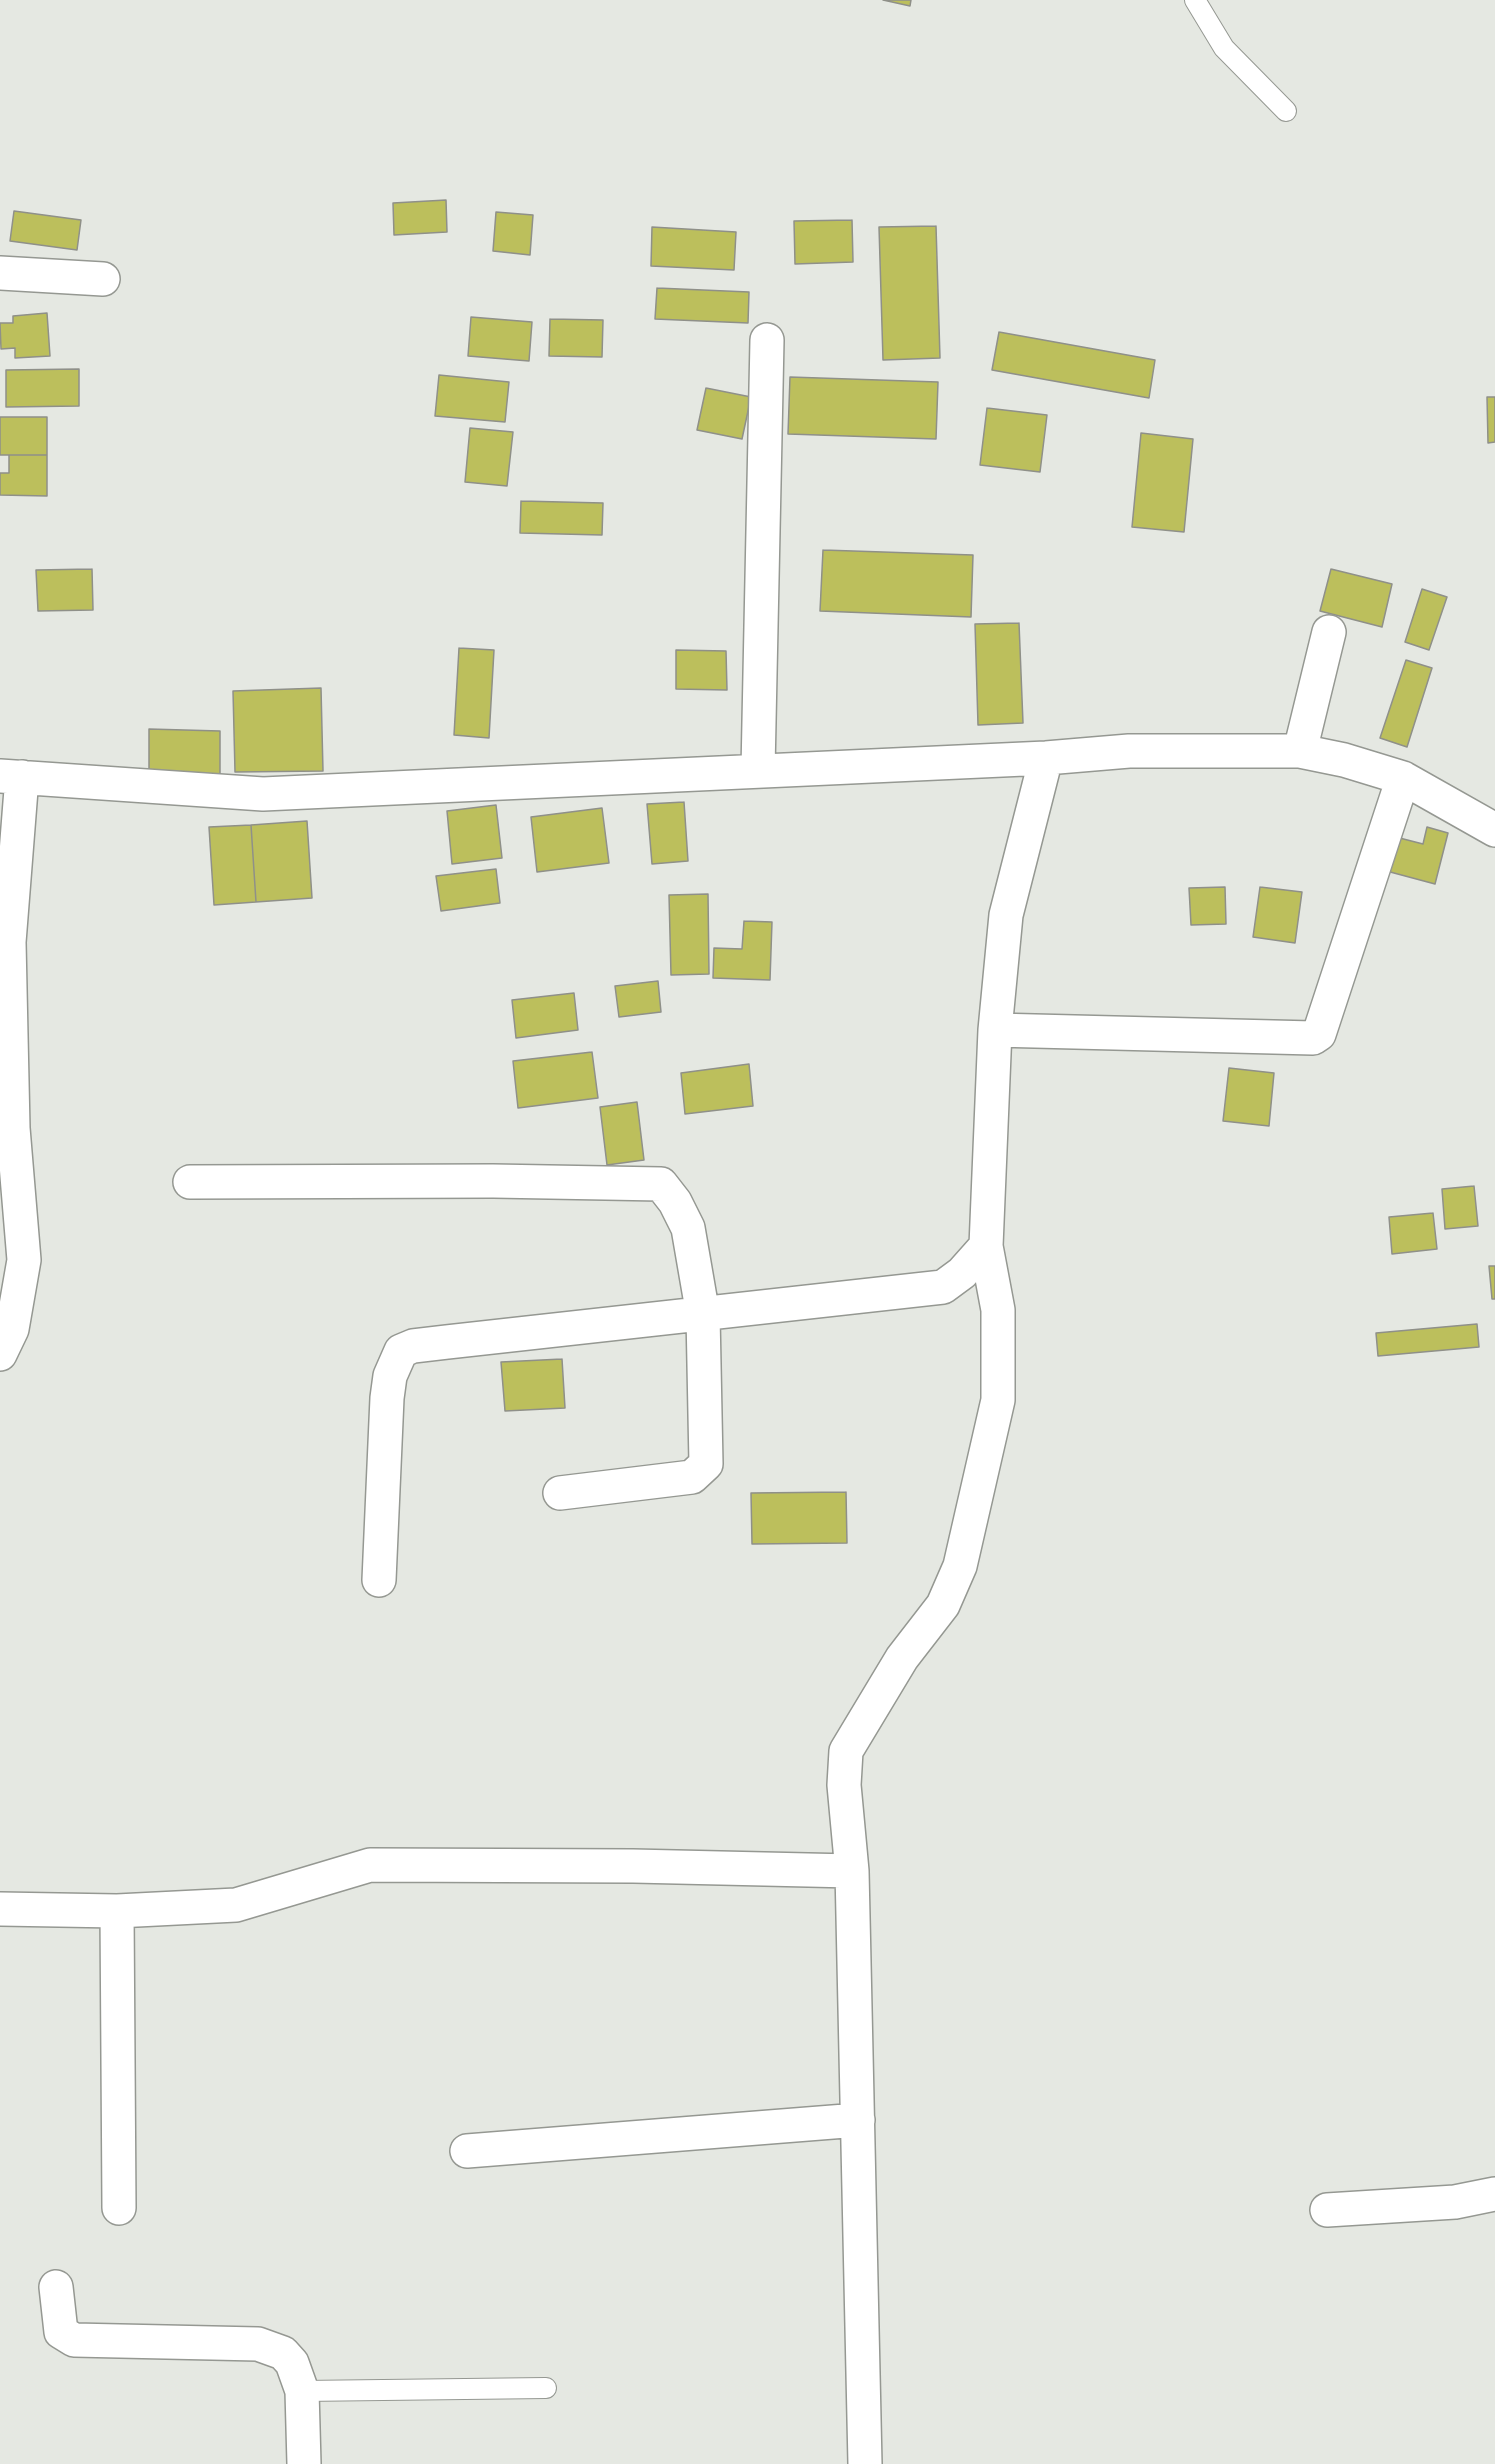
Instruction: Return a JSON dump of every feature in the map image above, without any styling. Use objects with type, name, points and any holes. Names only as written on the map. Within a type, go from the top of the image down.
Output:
[{"type":"street","points":[[0,273],[103,279]]},
{"type":"street","points":[[758,769],[767,340]]},
{"type":"street","points":[[1300,750],[1329,632]]},
{"type":"street","points":[[0,1354],[12,1329],[24,1260],[6,1128],[11,776],[263,794],[758,769],[1046,758],[1129,751],[1300,750],[1404,778],[1495,830]]},
{"type":"street","points":[[865,2464],[852,1871],[844,1785],[846,1751],[902,1659],[943,1605],[960,1566],[998,1400],[998,1310],[986,1246],[995,1030],[1006,915],[1046,758]]},
{"type":"street","points":[[995,1030],[1312,1038],[1319,1034],[1404,778]]},
{"type":"street","points":[[190,1182],[493,1181],[661,1184],[688,1227],[703,1315],[706,1464],[692,1477],[560,1493]]},
{"type":"street","points":[[379,1580],[387,1398],[390,1376],[401,1351],[424,1344],[944,1287],[962,1273],[986,1246]]},
{"type":"street","points":[[0,1909],[117,1911],[236,1905],[370,1865],[633,1866],[852,1871]]},
{"type":"street","points":[[117,1911],[119,2208]]},
{"type":"street","points":[[467,2151],[858,2120]]},
{"type":"street","points":[[1327,2210],[1455,2202],[1495,2194]]},
{"type":"street","points":[[56,2287],[61,2332],[74,2340],[258,2344],[283,2353],[292,2363],[302,2391],[304,2464]]},
{"type":"lane","points":[[1195,0],[1224,48],[1286,111]]},
{"type":"lane","points":[[302,2391],[546,2388]]},
{"type":"building","points":[[883,0],[911,0],[910,6]]},
{"type":"building","points":[[446,200],[447,232],[394,235],[393,203]]},
{"type":"building","points":[[14,211],[81,220],[77,250],[10,241]]},
{"type":"building","points":[[496,212],[533,215],[530,255],[493,251]]},
{"type":"building","points":[[852,220],[853,262],[795,264],[794,221]]},
{"type":"building","points":[[936,226],[940,358],[883,360],[879,227]]},
{"type":"building","points":[[652,227],[736,232],[734,270],[651,266]]},
{"type":"building","points":[[657,288],[749,292],[748,323],[655,319]]},
{"type":"building","points":[[47,313],[50,356],[15,358],[15,348],[1,349],[0,323],[13,323],[13,316]]},
{"type":"building","points":[[471,317],[532,322],[529,361],[468,356]]},
{"type":"building","points":[[550,319],[603,320],[602,357],[549,356]]},
{"type":"building","points":[[999,332],[1155,360],[1149,398],[992,370]]},
{"type":"building","points":[[79,369],[79,406],[6,407],[6,370]]},
{"type":"building","points":[[439,375],[509,382],[505,422],[435,416]]},
{"type":"building","points":[[790,377],[938,382],[936,439],[788,434]]},
{"type":"building","points":[[706,388],[751,397],[742,439],[697,430]]},
{"type":"building","points":[[1487,397],[1495,397],[1495,442],[1488,443]]},
{"type":"building","points":[[987,408],[1047,415],[1040,472],[980,465]]},
{"type":"building","points":[[0,417],[47,417],[47,455],[0,455]]},
{"type":"building","points":[[470,428],[513,432],[507,486],[465,482]]},
{"type":"building","points":[[1141,433],[1193,439],[1184,532],[1132,527]]},
{"type":"building","points":[[9,455],[47,455],[47,496],[0,495],[0,473],[9,473]]},
{"type":"building","points":[[521,501],[603,503],[602,535],[520,533]]},
{"type":"building","points":[[823,550],[973,555],[971,617],[820,611]]},
{"type":"building","points":[[92,569],[93,610],[38,611],[36,570]]},
{"type":"building","points":[[1331,569],[1392,584],[1382,627],[1320,611]]},
{"type":"building","points":[[1422,589],[1447,597],[1429,650],[1405,642]]},
{"type":"building","points":[[1019,623],[1023,723],[978,725],[975,624]]},
{"type":"building","points":[[459,648],[494,650],[489,738],[454,735]]},
{"type":"building","points":[[676,650],[726,651],[727,690],[676,689]]},
{"type":"building","points":[[1406,660],[1432,668],[1407,747],[1380,738]]},
{"type":"building","points":[[321,688],[323,771],[235,772],[233,691]]},
{"type":"building","points":[[149,729],[220,731],[220,777],[149,776]]},
{"type":"building","points":[[684,802],[688,861],[652,864],[647,804]]},
{"type":"building","points":[[496,805],[502,858],[452,864],[447,811]]},
{"type":"building","points":[[602,808],[609,863],[537,872],[531,817]]},
{"type":"building","points":[[307,821],[312,898],[256,902],[251,825]]},
{"type":"building","points":[[251,825],[256,902],[214,905],[209,827]]},
{"type":"building","points":[[1427,827],[1448,833],[1435,884],[1379,869],[1388,835],[1423,844]]},
{"type":"building","points":[[496,869],[500,903],[441,911],[436,876]]},
{"type":"building","points":[[1225,887],[1226,924],[1191,925],[1189,888]]},
{"type":"building","points":[[1260,887],[1302,892],[1295,943],[1253,937]]},
{"type":"building","points":[[708,894],[709,974],[671,975],[669,895]]},
{"type":"building","points":[[744,921],[772,922],[770,980],[713,978],[714,948],[742,949]]},
{"type":"building","points":[[658,981],[661,1012],[619,1017],[615,986]]},
{"type":"building","points":[[574,993],[578,1030],[516,1038],[512,1000]]},
{"type":"building","points":[[592,1052],[598,1098],[518,1108],[513,1061]]},
{"type":"building","points":[[749,1064],[753,1106],[685,1114],[681,1073]]},
{"type":"building","points":[[1229,1068],[1274,1073],[1269,1126],[1223,1121]]},
{"type":"building","points":[[637,1102],[644,1160],[607,1165],[600,1107]]},
{"type":"building","points":[[1474,1186],[1478,1226],[1445,1229],[1442,1189]]},
{"type":"building","points":[[1433,1213],[1437,1249],[1392,1254],[1389,1217]]},
{"type":"building","points":[[1489,1266],[1495,1266],[1495,1299],[1492,1299]]},
{"type":"building","points":[[1477,1324],[1479,1347],[1378,1356],[1376,1333]]},
{"type":"building","points":[[562,1359],[565,1408],[505,1411],[501,1362]]},
{"type":"building","points":[[846,1492],[847,1543],[752,1544],[751,1493]]}]
